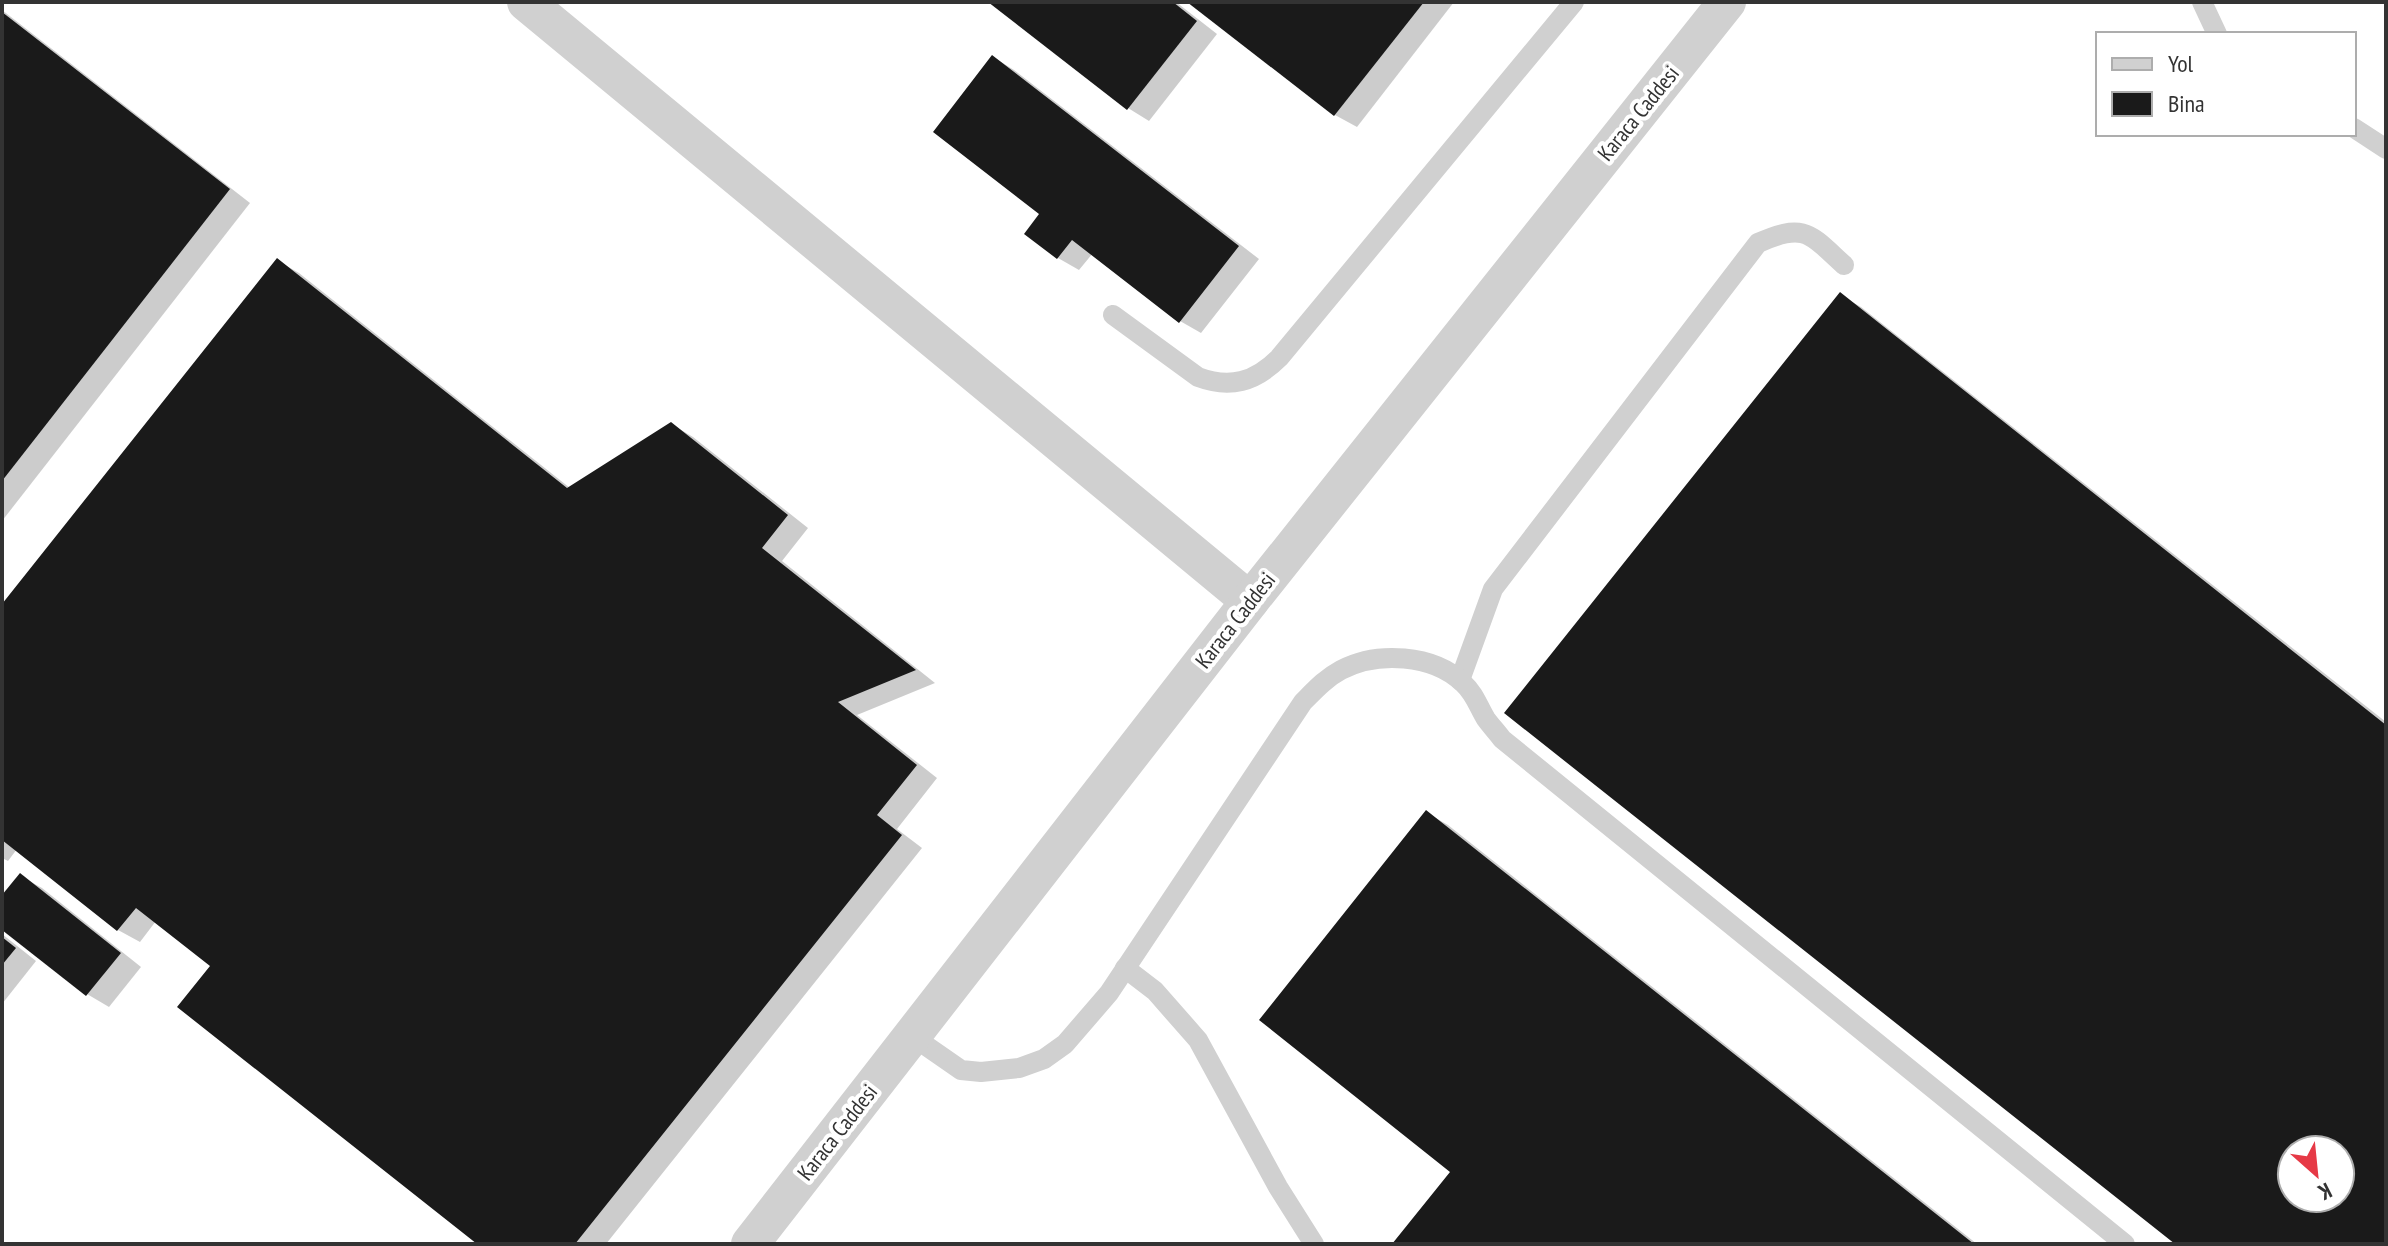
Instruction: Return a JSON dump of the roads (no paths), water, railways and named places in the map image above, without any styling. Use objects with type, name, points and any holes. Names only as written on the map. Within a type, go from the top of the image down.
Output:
[{"type":"street","points":[[526,2],[1250,601]]},
{"type":"street","name":"Karaca Caddesi","points":[[750,1244],[1250,601],[1727,2]]},
{"type":"lane","points":[[1113,315],[1198,377],[1229,384],[1248,381],[1265,372],[1574,2]]},
{"type":"lane","points":[[2202,2],[2216,32]]},
{"type":"lane","points":[[2356,129],[2386,149]]},
{"type":"lane","points":[[1460,680],[1493,589],[1758,243],[1786,233],[1810,234],[1844,265]]},
{"type":"lane","points":[[912,1036],[961,1070],[981,1072],[1019,1068],[1044,1059],[1065,1044],[1091,1015],[1125,968],[1303,702],[1320,684],[1342,670],[1365,661],[1390,658],[1427,664],[1460,680],[1471,691],[1486,719],[1502,739],[2125,1244]]},
{"type":"lane","points":[[1125,968],[1155,991],[1198,1040],[1264,1162],[1314,1244]]}]
